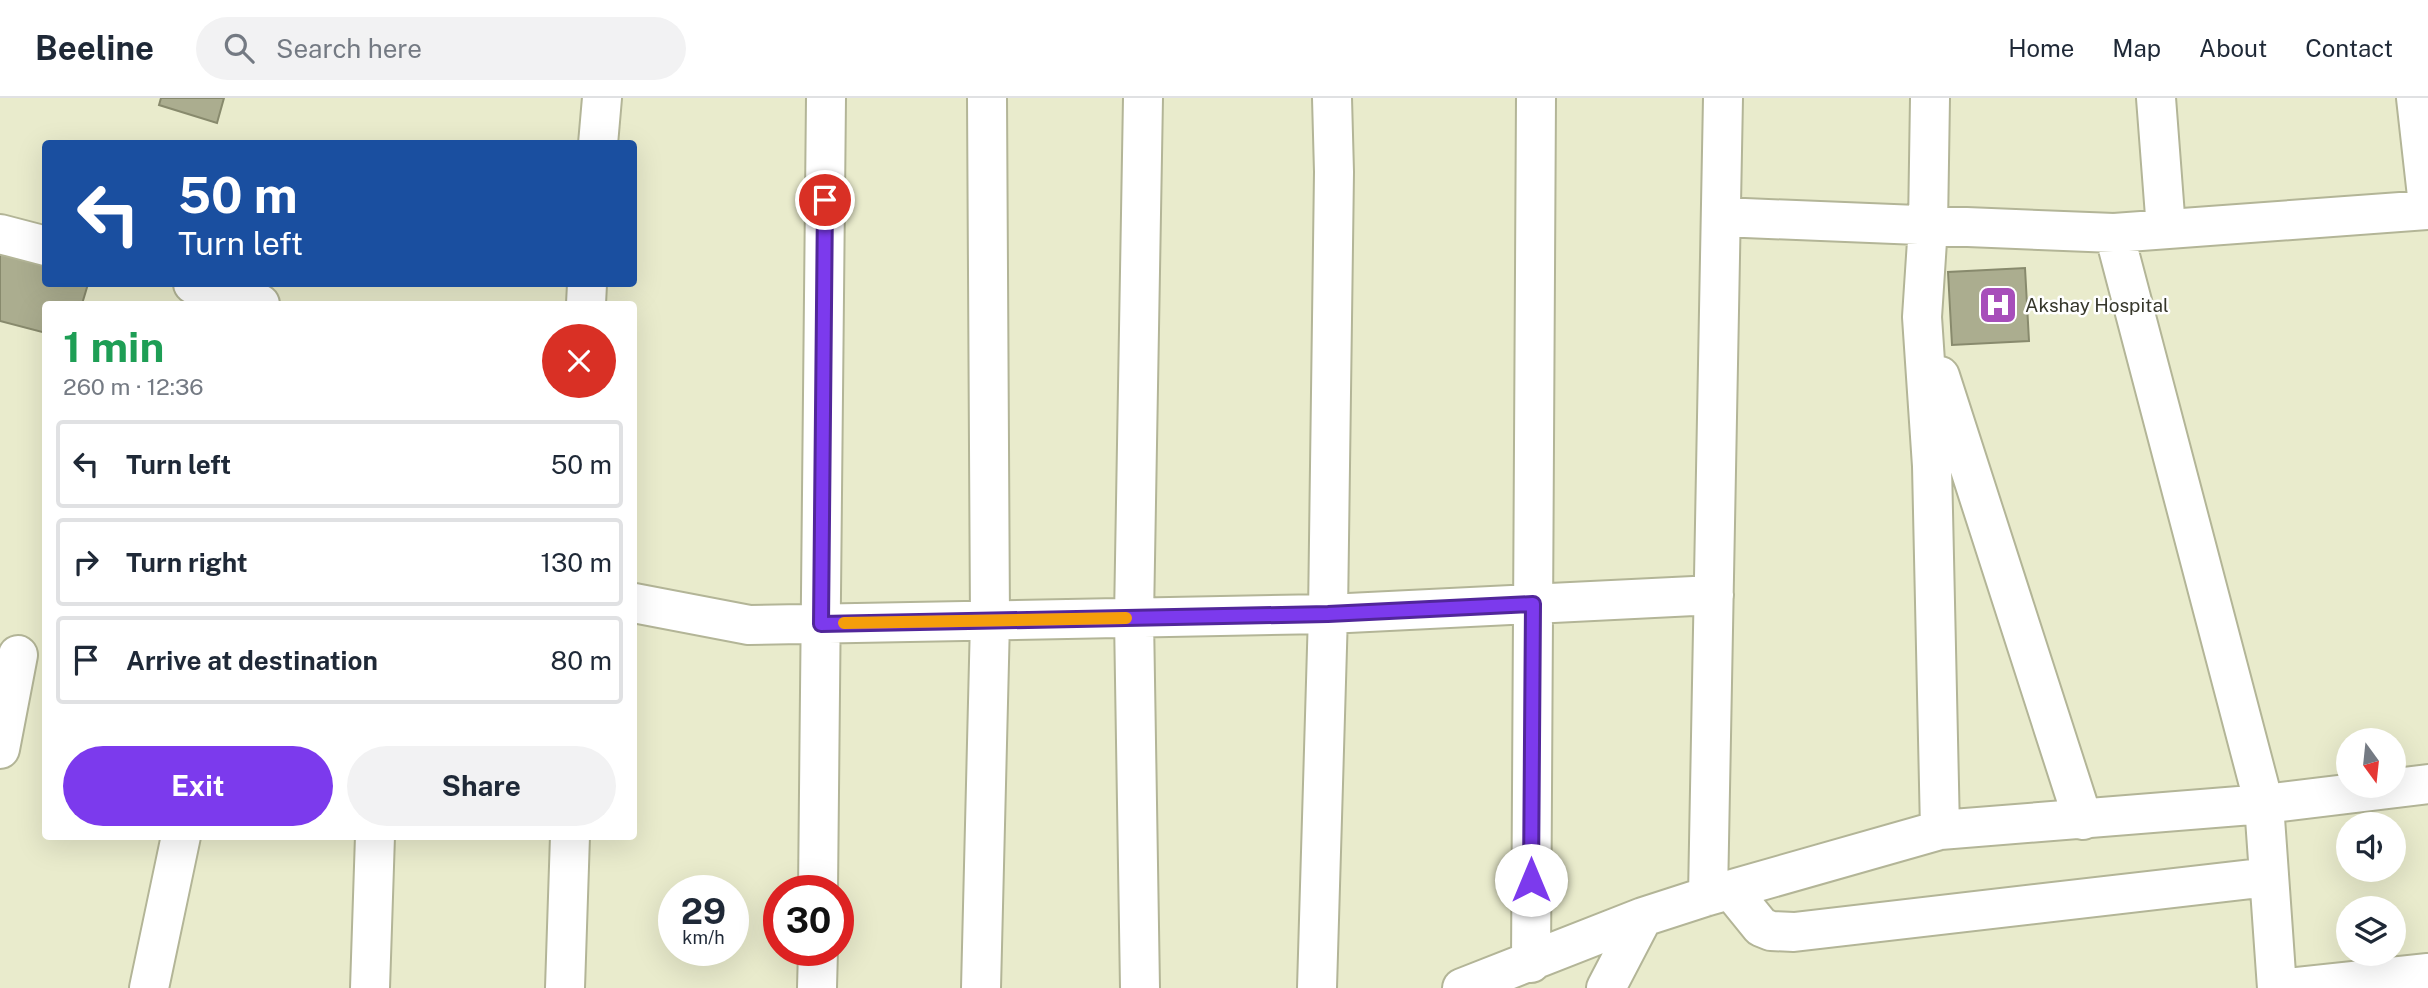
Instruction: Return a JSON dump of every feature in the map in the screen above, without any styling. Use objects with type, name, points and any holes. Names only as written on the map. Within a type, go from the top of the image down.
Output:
[{"type":"street","points":[[598,140],[602,98]]},
{"type":"street","points":[[818,875],[826,98]]},
{"type":"street","points":[[981,988],[990,621],[987,98]]},
{"type":"street","points":[[1140,988],[1134,618],[1143,98]]},
{"type":"street","points":[[1317,988],[1328,614],[1334,172],[1332,98]]},
{"type":"street","points":[[1531,963],[1536,98]]},
{"type":"street","points":[[1719,893],[1714,595],[1723,98]]},
{"type":"street","points":[[1930,98],[1928,226],[1922,317],[1932,466],[1940,830]]},
{"type":"street","points":[[2156,98],[2166,229]]},
{"type":"street","points":[[1721,217],[2114,233],[2428,208],[2416,98]]},
{"type":"street","points":[[2114,233],[2264,804],[2277,988]]},
{"type":"street","points":[[0,234],[42,245]]},
{"type":"street","points":[[203,287],[250,301]]},
{"type":"street","points":[[1922,317],[2083,820]]},
{"type":"street","points":[[637,604],[749,625],[1328,614],[1714,595]]},
{"type":"street","points":[[0,749],[21,655]]},
{"type":"street","points":[[1462,988],[1643,917],[1940,830],[2264,804],[2428,784]]},
{"type":"street","points":[[149,988],[180,840]]},
{"type":"street","points":[[370,988],[375,840]]},
{"type":"street","points":[[565,988],[570,840]]},
{"type":"street","points":[[1719,893],[1761,926],[1771,931],[1794,932],[2269,877]]},
{"type":"street","points":[[1606,988],[1643,917]]},
{"type":"street","points":[[817,988],[818,966]]},
{"type":"street","points":[[2287,988],[2428,973]]},
{"type":"building","points":[[161,98],[224,98],[217,123],[159,105]]},
{"type":"building","points":[[0,252],[42,263],[42,287],[87,287],[83,301],[42,301],[42,332],[0,321]]},
{"type":"building","points":[[2025,268],[2029,341],[1952,345],[1948,272]]},
{"type":"slow traffic","points":[[844,623],[1126,618]]},
{"type":"place","name":"Akshay Hospital","points":[[1998,305]]},
{"type":"route","points":[[825,200],[821,624],[1328,614],[1533,604],[1531,880]]}]
